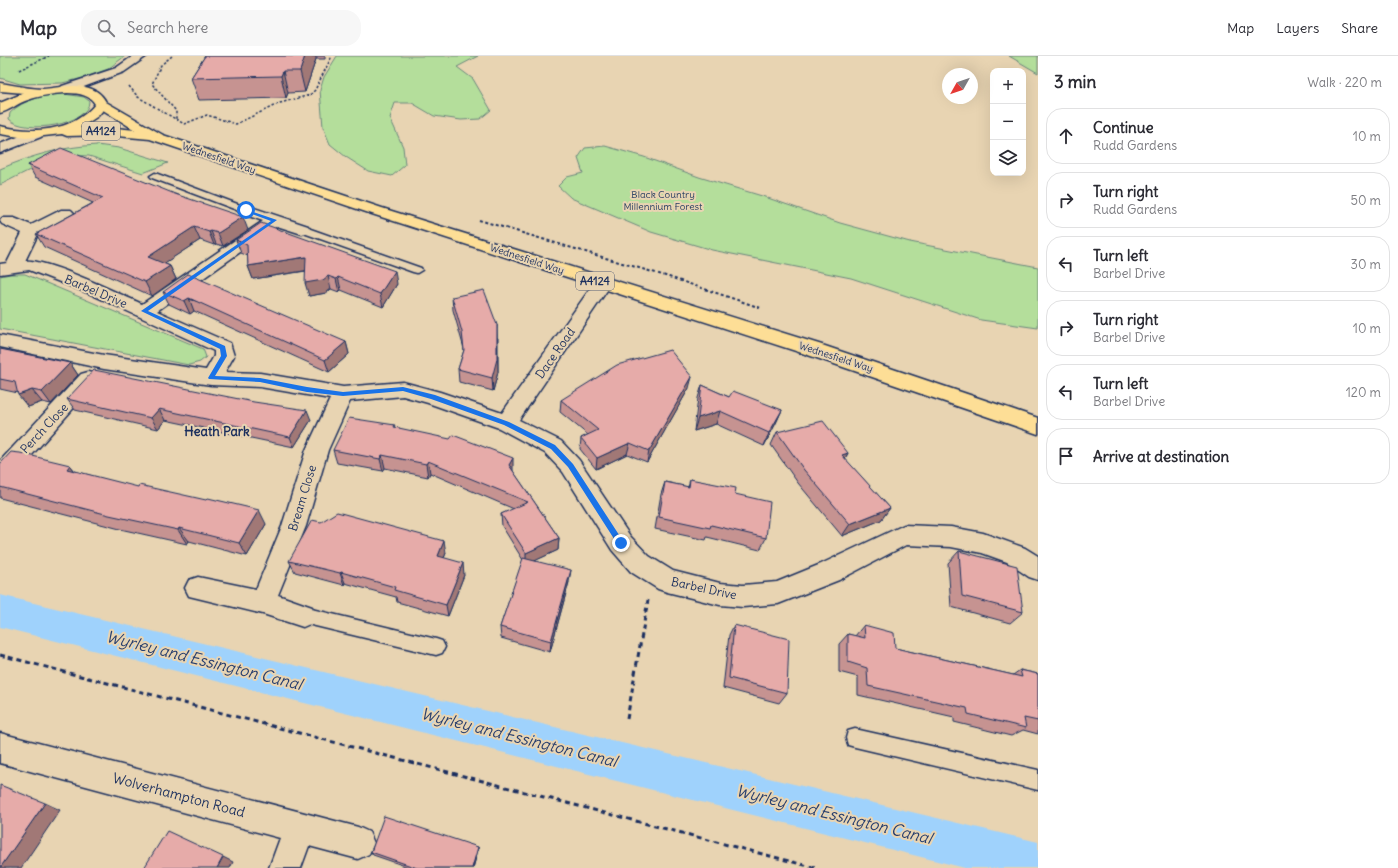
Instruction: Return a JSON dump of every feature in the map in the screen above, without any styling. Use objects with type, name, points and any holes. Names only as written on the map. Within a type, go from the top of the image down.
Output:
[{"type":"main road","points":[[0,87],[43,92]]},
{"type":"main road","name":"Wednesfield Way","points":[[43,92],[66,89],[82,90],[93,93],[100,100],[153,136]]},
{"type":"main road","points":[[0,109],[11,102],[43,92]]},
{"type":"main road","points":[[0,130],[16,134],[42,133],[72,126],[88,119],[97,112],[100,100]]},
{"type":"main road","name":"Wednesfield Way","points":[[42,133],[106,131],[153,136],[377,211],[603,284],[815,350],[1038,426]]},
{"type":"street","points":[[66,89],[120,70],[141,56]]},
{"type":"street","points":[[100,100],[120,70]]},
{"type":"street","points":[[0,149],[42,133]]},
{"type":"street","points":[[246,210],[302,229]]},
{"type":"street","points":[[7,268],[31,231],[66,213]]},
{"type":"street","points":[[4,219],[31,231]]},
{"type":"street","points":[[144,311],[275,220]]},
{"type":"street","name":"Barbel Drive","points":[[7,268],[31,265],[94,289],[223,348],[224,356],[211,378]]},
{"type":"street","name":"Dace Road","points":[[506,423],[603,284]]},
{"type":"street","name":"Barbel Drive","points":[[0,341],[104,362],[211,378],[260,380],[307,390],[343,394],[403,389],[433,397],[506,423],[553,447],[571,466],[621,543],[640,564],[667,581],[720,594],[743,596],[778,593],[830,572],[904,535],[922,534],[951,537],[983,543],[1016,555],[1038,569]]},
{"type":"street","name":"Perch Close","points":[[0,476],[104,362]]},
{"type":"street","name":"Bream Close","points":[[263,602],[294,526],[317,450],[343,394]]},
{"type":"street","points":[[198,588],[263,602],[303,615]]},
{"type":"street","name":"Wolverhampton Road","points":[[0,748],[358,843]]},
{"type":"street","points":[[285,868],[300,828]]},
{"type":"lane","points":[[155,176],[246,210]]},
{"type":"lane","points":[[302,229],[417,270]]},
{"type":"lane","points":[[303,615],[436,647]]},
{"type":"lane","points":[[855,738],[1038,780]]},
{"type":"path","points":[[16,71],[35,64],[49,56]]},
{"type":"path","points":[[172,56],[161,65],[152,84],[176,110],[176,119]]},
{"type":"path","points":[[129,84],[128,88],[138,97],[184,124],[207,115],[236,124],[280,103],[310,95],[315,90],[332,56]]},
{"type":"path","points":[[627,719],[653,572]]},
{"type":"path","points":[[0,655],[816,868]]},
{"type":"green space","points":[[0,56],[125,56],[108,69],[83,78],[62,83],[20,84],[0,78]]},
{"type":"green space","points":[[337,56],[478,56],[457,67],[473,79],[491,110],[480,119],[461,120],[434,116],[412,103],[395,103],[390,118],[403,147],[405,165],[392,176],[368,171],[346,157],[330,144],[323,127],[320,90],[324,77]]},
{"type":"green space","points":[[1009,56],[1038,56],[1038,73]]},
{"type":"green space","points":[[64,94],[84,97],[89,101],[86,109],[79,116],[55,125],[41,127],[17,124],[9,119],[10,113],[28,101],[49,95]]},
{"type":"green space","points":[[97,145],[119,148],[168,163],[143,173],[89,156],[66,157],[31,169],[0,185],[0,169],[47,152]]},
{"type":"green space","name":"Black Country Millennium Forest","points":[[605,146],[644,157],[699,177],[762,196],[840,223],[910,242],[1038,267],[1038,328],[981,320],[851,278],[712,250],[651,232],[571,198],[558,186],[567,177],[583,173],[578,158],[585,148]]},
{"type":"green space","points":[[25,274],[203,349],[206,357],[200,362],[189,365],[0,329],[0,276]]},
{"type":"building","points":[[205,56],[305,56],[300,71],[283,71],[281,76],[191,78]]},
{"type":"building","points":[[61,148],[175,194],[243,217],[218,233],[211,231],[209,232],[194,227],[148,257],[170,266],[145,282],[36,234],[103,198],[28,165]]},
{"type":"building","points":[[261,223],[395,271],[380,294],[338,277],[336,279],[328,276],[323,280],[305,283],[306,257],[248,266],[247,245],[236,240]]},
{"type":"building","points":[[188,274],[346,342],[325,360],[189,298],[184,301],[163,292]]},
{"type":"building","points":[[484,290],[497,325],[497,359],[492,378],[458,369],[464,350],[462,332],[452,297]]},
{"type":"building","points":[[0,349],[70,363],[42,392],[32,390],[18,395],[15,382],[0,379]]},
{"type":"building","points":[[670,350],[692,377],[649,451],[630,443],[597,458],[581,438],[598,430],[561,400],[617,365]]},
{"type":"building","points":[[94,370],[254,402],[307,410],[290,437],[159,409],[151,418],[67,399]]},
{"type":"building","points":[[702,385],[729,397],[733,391],[782,410],[769,433],[720,411],[698,418]]},
{"type":"building","points":[[349,418],[395,425],[394,427],[450,439],[453,435],[513,458],[509,465],[559,538],[526,553],[501,514],[528,502],[428,461],[426,464],[382,455],[380,459],[333,450]]},
{"type":"building","points":[[823,421],[848,453],[842,455],[890,508],[850,524],[804,470],[777,432]]},
{"type":"building","points":[[11,452],[70,465],[67,469],[138,487],[139,485],[206,500],[208,498],[259,510],[239,543],[179,528],[178,530],[109,515],[0,487],[0,464]]},
{"type":"building","points":[[690,479],[736,488],[735,494],[770,502],[766,538],[711,525],[710,528],[659,517],[665,482],[689,487]]},
{"type":"building","points":[[337,512],[444,541],[438,556],[463,563],[446,605],[394,590],[395,587],[341,572],[289,561],[312,520],[321,522]]},
{"type":"building","points":[[959,551],[1017,566],[1023,612],[962,596]]},
{"type":"building","points":[[523,558],[571,570],[551,641],[500,627]]},
{"type":"building","points":[[734,625],[789,639],[787,693],[729,678]]},
{"type":"building","points":[[864,625],[894,633],[895,648],[1022,677],[1020,670],[1038,674],[1038,721],[1024,718],[1026,728],[968,714],[967,708],[868,686],[867,668],[848,662],[848,634],[865,638]]},
{"type":"building","points":[[0,785],[45,803],[0,868]]},
{"type":"building","points":[[384,816],[478,847],[472,868],[417,868],[371,852]]},
{"type":"building","points":[[167,831],[223,857],[217,868],[144,868]]},
{"type":"waterway","name":"Wyrley and Essington Canal","points":[[0,611],[1038,864]]},
{"type":"district","name":"Heath Park","points":[[217,431]]},
{"type":"route","points":[[246,210],[275,220],[144,311],[223,348],[224,356],[211,378],[260,380],[307,390],[343,394],[403,389],[433,397],[506,423],[553,447],[571,466],[621,543]]}]
